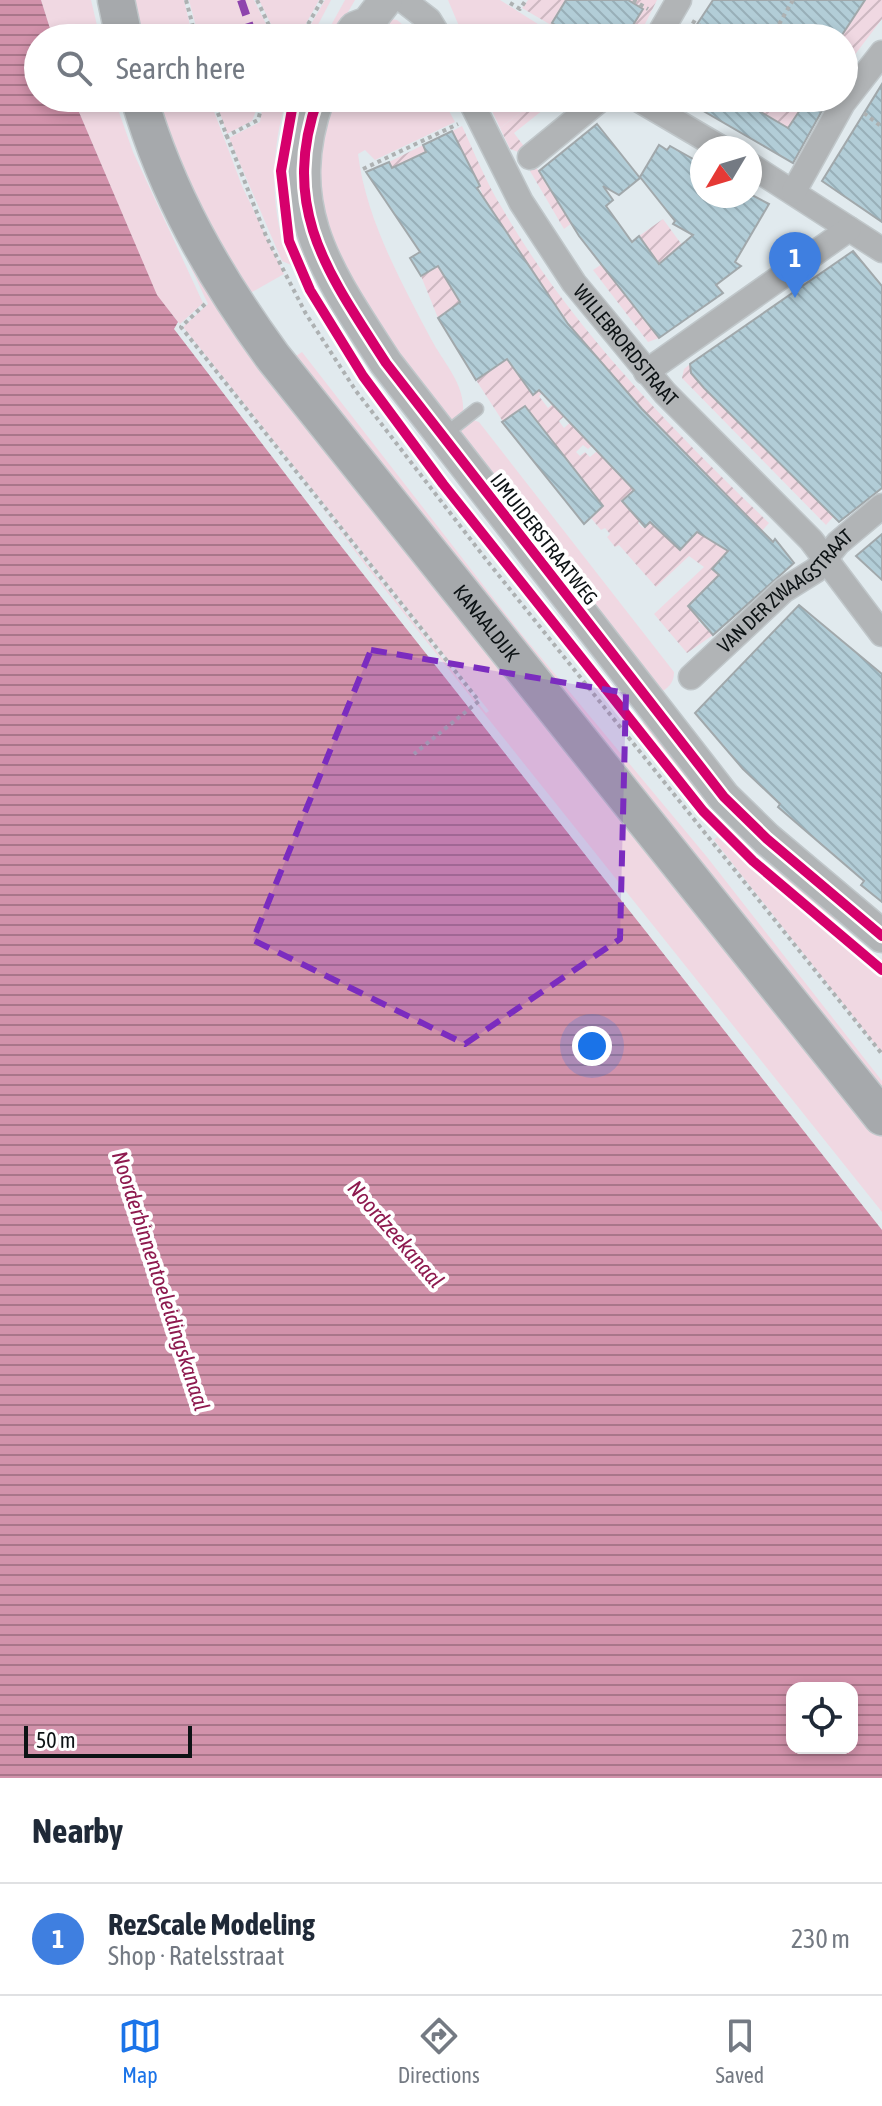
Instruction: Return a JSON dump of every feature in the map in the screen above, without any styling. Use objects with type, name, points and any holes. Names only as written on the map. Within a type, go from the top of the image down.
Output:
[{"type":"main road","points":[[116,0],[121,24]]},
{"type":"main road","name":"KANAALDIJK","points":[[143,112],[152,143],[191,231],[218,279],[273,357],[882,1117]]},
{"type":"street","points":[[355,22],[368,23],[386,0]]},
{"type":"street","points":[[403,0],[431,24]]},
{"type":"street","points":[[665,24],[676,5]]},
{"type":"street","points":[[858,84],[882,53]]},
{"type":"street","name":"IJMUIDERSTRAATWEG","points":[[314,112],[304,148],[301,178],[313,230],[347,302],[386,363],[724,797],[767,839],[882,936]]},
{"type":"street","name":"WILLEBRORDSTRAAT","points":[[476,112],[541,235],[574,283],[646,372],[811,540],[882,634]]},
{"type":"street","points":[[530,157],[585,112]]},
{"type":"street","points":[[660,112],[701,136]]},
{"type":"street","points":[[794,191],[838,112]]},
{"type":"street","points":[[762,172],[882,250]]},
{"type":"street","points":[[646,372],[849,229]]},
{"type":"street","name":"VAN DER ZWAAGSTRAAT","points":[[691,677],[784,590],[827,560],[831,550],[882,506]]},
{"type":"lane","points":[[442,437],[477,409]]},
{"type":"path","points":[[186,0],[192,24]]},
{"type":"path","points":[[257,0],[268,24]]},
{"type":"path","points":[[308,24],[322,0]]},
{"type":"path","points":[[510,3],[520,9],[526,0]]},
{"type":"path","points":[[779,24],[793,0]]},
{"type":"path","points":[[676,5],[702,24]]},
{"type":"path","points":[[217,112],[266,236],[306,314],[356,391],[882,1054]]},
{"type":"path","points":[[225,137],[258,120],[260,112]]},
{"type":"path","points":[[363,169],[463,112]]},
{"type":"path","points":[[205,305],[181,327],[479,701],[414,754]]},
{"type":"path","points":[[391,416],[477,527]]},
{"type":"path","points":[[534,599],[710,819]]},
{"type":"path","points":[[623,731],[633,723]]},
{"type":"highlighted area","points":[[371,650],[626,693],[620,939],[465,1044],[253,940]]},
{"type":"shaded area","points":[[41,0],[91,0],[97,24],[49,24]]},
{"type":"shaded area","points":[[129,0],[184,0],[190,24],[133,24]]},
{"type":"shaded area","points":[[189,0],[254,0],[266,24],[195,24]]},
{"type":"shaded area","points":[[259,0],[319,0],[306,24],[271,24]]},
{"type":"shaded area","points":[[325,0],[331,0],[318,24],[311,24]]},
{"type":"shaded area","points":[[345,0],[355,0],[341,24],[332,24]]},
{"type":"shaded area","points":[[448,0],[500,0],[538,24],[458,24]]},
{"type":"shaded area","points":[[528,0],[566,0],[552,24],[522,8]]},
{"type":"shaded area","points":[[628,0],[657,0],[645,24],[625,24]]},
{"type":"shaded area","points":[[865,0],[882,0],[882,19],[858,51],[858,24],[849,24]]},
{"type":"shaded area","points":[[380,17],[402,24],[375,24]]},
{"type":"shaded area","points":[[79,112],[119,112],[133,152],[203,303],[180,324],[157,296]]},
{"type":"shaded area","points":[[123,112],[132,112],[147,159],[690,899],[882,1136],[882,1212],[367,567],[315,499],[486,713],[489,711],[183,327],[208,304],[142,164]]},
{"type":"shaded area","points":[[158,112],[214,112],[242,186],[284,274],[245,296],[208,236]]},
{"type":"shaded area","points":[[220,112],[256,112],[252,121],[227,134]]},
{"type":"shaded area","points":[[262,112],[283,112],[274,182],[279,225],[291,265],[282,261],[229,138],[260,122]]},
{"type":"shaded area","points":[[327,112],[450,112],[455,122],[375,160],[365,150],[358,154],[369,202],[386,250],[461,392],[463,411],[448,423],[412,383],[335,251],[316,189]]},
{"type":"shaded area","points":[[493,112],[521,112],[500,128]]},
{"type":"shaded area","points":[[521,112],[540,112],[514,133],[526,149],[521,153],[510,149],[500,128]]},
{"type":"shaded area","points":[[761,112],[810,112],[818,117],[804,144],[782,124],[779,129],[759,117]]},
{"type":"shaded area","points":[[293,125],[296,125],[313,258],[303,263],[288,198]]},
{"type":"shaded area","points":[[462,126],[486,178],[529,252],[591,335],[660,413],[769,523],[762,531],[737,507],[707,538],[712,541],[722,531],[735,544],[713,569],[718,575],[752,541],[761,550],[756,556],[759,559],[737,579],[728,570],[720,579],[732,589],[712,606],[699,594],[688,605],[697,615],[703,616],[698,621],[713,635],[687,653],[654,614],[704,567],[689,556],[656,587],[619,545],[615,547],[607,537],[610,534],[605,528],[601,530],[591,518],[600,509],[590,498],[593,495],[560,462],[545,476],[531,456],[543,445],[523,420],[509,431],[476,380],[488,371],[484,366],[472,374],[464,361],[479,349],[473,341],[458,352],[457,345],[482,326],[480,321],[451,338],[447,331],[456,324],[447,311],[438,318],[421,276],[438,266],[443,275],[475,255],[480,263],[510,241],[492,212],[464,230],[468,238],[427,264],[420,252],[438,241],[408,203],[389,162],[423,145],[426,152],[410,159],[417,173],[433,166],[439,179],[422,188],[430,200],[445,193],[453,201],[440,208],[449,223],[457,219],[462,227],[491,209],[480,195],[482,193],[452,131]],"holes":[[[512,244],[569,323],[547,339],[541,332],[524,344],[519,337],[509,344],[505,340],[515,332],[518,335],[518,329],[532,319],[524,307],[493,330],[488,323],[502,313],[500,305],[514,294],[504,281],[473,305],[461,293],[487,274],[482,266]],[[570,325],[582,342],[559,358],[552,350],[520,376],[514,367]],[[587,346],[608,372],[586,390],[580,383],[548,408],[539,396],[570,371],[565,364]],[[611,375],[623,389],[593,415],[586,408],[564,428],[559,421]],[[626,391],[648,418],[625,437],[620,432],[590,457],[585,452],[580,456],[576,452],[583,445],[588,449],[595,443],[590,436],[602,425],[596,417]],[[652,420],[694,463],[660,496],[655,491],[634,514],[628,507],[636,498],[631,493],[655,470],[645,459],[624,479],[614,468],[634,448],[629,443]],[[696,466],[707,478],[688,497],[682,491],[643,528],[638,523]],[[711,480],[735,505],[713,527],[707,522],[680,549],[668,535],[694,509],[688,503]]]},
{"type":"shaded area","points":[[536,167],[572,223],[564,229],[530,171]]},
{"type":"shaded area","points":[[663,219],[682,245],[688,282],[644,259],[652,253],[639,236]]},
{"type":"shaded area","points":[[602,264],[659,338],[648,342],[593,270]]},
{"type":"shaded area","points":[[302,352],[519,631],[707,857],[882,1081],[882,1096],[290,360]]},
{"type":"shaded area","points":[[690,364],[694,377],[698,377],[721,405],[725,405],[731,416],[735,415],[782,465],[826,423],[788,471],[833,517],[826,525],[682,378],[684,369]]},
{"type":"shaded area","points":[[473,420],[479,422],[674,672],[672,682],[664,690],[657,694],[455,436]]},
{"type":"shaded area","points":[[645,719],[834,916],[835,922],[720,821],[642,725]]},
{"type":"shaded area","points":[[717,837],[882,978],[882,1053],[714,840]]},
{"type":"water","points":[[0,0],[41,0],[49,24],[24,24],[24,112],[79,112],[157,295],[178,322],[174,329],[333,536],[882,1230],[882,1778],[0,1778]]},
{"type":"building","points":[[566,0],[628,0],[643,9],[634,24],[552,23]]},
{"type":"building","points":[[713,0],[865,0],[849,24],[697,24]]},
{"type":"building","points":[[882,84],[882,222],[822,181]]},
{"type":"building","points":[[705,112],[761,112],[788,128],[799,112],[821,112],[793,163],[762,145],[762,136],[746,136]]},
{"type":"building","points":[[597,124],[640,178],[619,195],[603,186],[613,200],[606,206],[632,242],[639,236],[659,264],[693,235],[673,224],[675,221],[640,177],[659,145],[667,150],[670,146],[690,157],[690,208],[762,208],[762,200],[769,204],[735,262],[741,266],[716,285],[723,293],[659,338],[579,236],[539,171]]},
{"type":"building","points":[[452,131],[480,186],[477,188],[568,324],[642,409],[773,542],[775,539],[794,563],[713,635],[688,606],[719,575],[712,569],[728,551],[697,532],[680,550],[650,522],[645,527],[622,501],[634,490],[539,390],[533,395],[507,359],[476,380],[438,318],[460,302],[438,266],[421,276],[410,258],[420,252],[366,172],[389,162],[392,168],[426,152],[423,145]]},
{"type":"building","points":[[853,251],[882,286],[882,488],[839,522],[704,388],[691,373],[690,364]]},
{"type":"building","points":[[525,406],[603,506],[584,524],[502,422]]},
{"type":"building","points":[[882,534],[882,580],[856,556]]},
{"type":"building","points":[[799,605],[882,674],[882,902],[861,885],[864,881],[778,807],[780,804],[743,769],[695,713]]},
{"type":"marked path","points":[[241,0],[249,24]]},
{"type":"cycle path","points":[[292,112],[281,171],[289,241],[310,290],[363,376],[443,484],[703,811],[753,861],[882,970]]},
{"type":"cycle path","points":[[314,112],[307,138],[304,174],[307,207],[329,269],[386,363],[724,797],[767,839],[882,936]]},
{"type":"place","name":"RezScale Modeling","points":[[795,298]]},
{"type":"water label","name":"Noordzeekanaal","points":[[396,1234]]},
{"type":"water label","name":"Noorderbinnentoeleidingskanaal","points":[[161,1281]]}]
